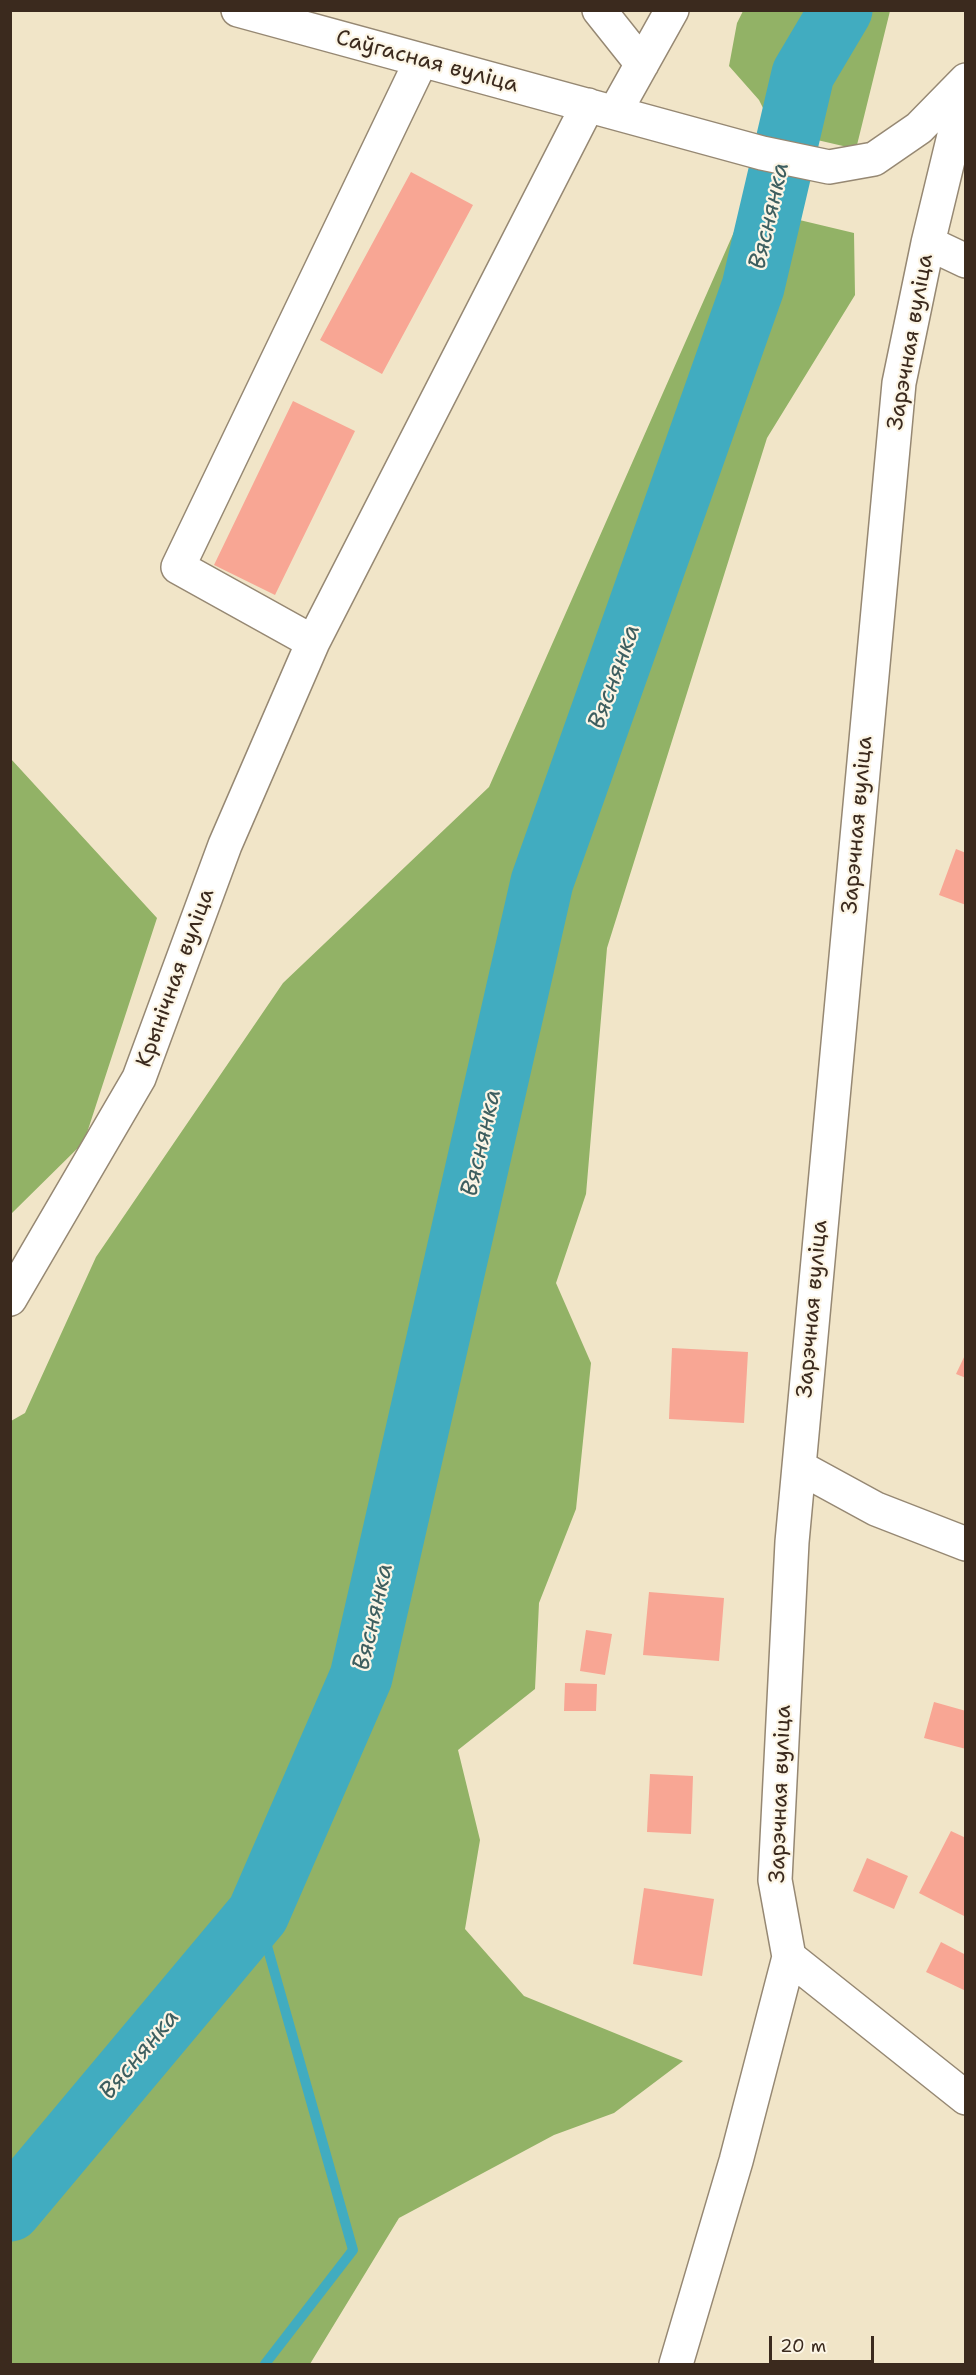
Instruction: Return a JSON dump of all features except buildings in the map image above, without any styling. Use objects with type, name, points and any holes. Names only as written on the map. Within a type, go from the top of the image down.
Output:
[{"type":"street","name":"Саўгасная вуліца","points":[[238,10],[762,153],[829,167],[874,159],[920,128],[966,80]]},
{"type":"street","points":[[599,10],[642,64]]},
{"type":"street","name":"Крынічная вуліца","points":[[10,1299],[139,1078],[225,845],[313,642],[602,108],[642,64],[672,10]]},
{"type":"street","points":[[313,642],[178,567],[421,61]]},
{"type":"street","name":"Зарэчная вуліца","points":[[676,2364],[736,2161],[789,1957],[775,1880],[792,1542],[899,384],[928,243],[966,86]]},
{"type":"street","points":[[928,243],[966,261]]},
{"type":"street","points":[[799,1467],[876,1509],[966,1544]]},
{"type":"street","points":[[789,1957],[966,2098]]},
{"type":"green space","points":[[743,11],[890,11],[856,149],[774,130],[759,100],[729,66],[737,23]]},
{"type":"green space","points":[[745,207],[854,233],[855,295],[767,438],[607,948],[586,1194],[556,1283],[591,1363],[576,1509],[539,1603],[535,1689],[458,1750],[480,1840],[465,1929],[524,1996],[683,2061],[614,2113],[554,2135],[399,2218],[310,2364],[11,2364],[11,1421],[25,1413],[96,1257],[283,983],[489,787]]},
{"type":"green space","points":[[11,759],[157,918],[84,1142],[11,1214]]},
{"type":"waterway","name":"Вяснянка","points":[[10,2210],[258,1914],[361,1677],[542,882],[753,287],[803,74],[841,10]]},
{"type":"waterway","points":[[258,1914],[353,2250],[265,2364]]}]
